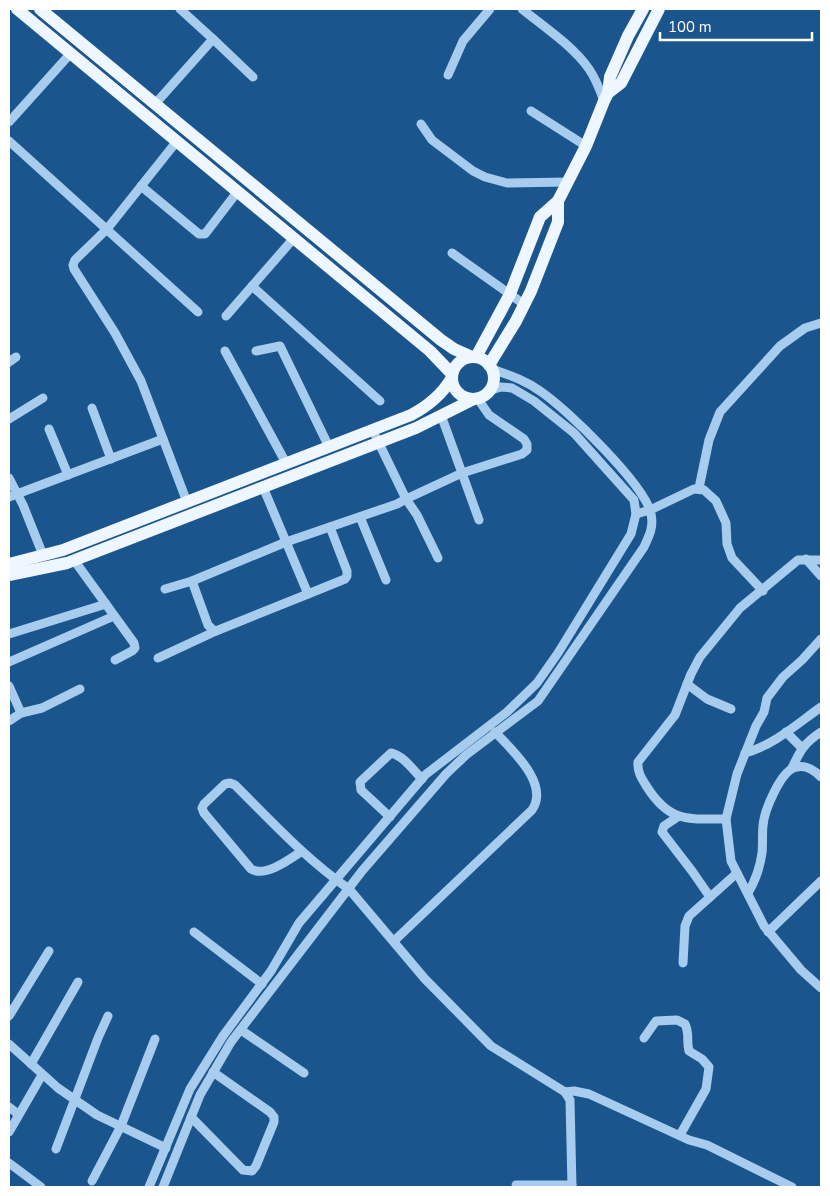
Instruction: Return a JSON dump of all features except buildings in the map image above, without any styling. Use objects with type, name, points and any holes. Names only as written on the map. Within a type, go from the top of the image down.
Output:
[{"type":"main road","points":[[17,9],[430,351],[451,376],[454,389],[458,394],[467,399],[475,399]]},
{"type":"main road","points":[[9,575],[74,560],[416,428],[475,399],[483,397],[491,390],[494,380],[490,367],[485,361],[454,349],[442,340],[40,9]]},
{"type":"main road","points":[[9,564],[63,550],[411,415],[427,406],[443,392],[454,368],[461,360],[474,357],[510,294],[540,217],[558,201],[586,146],[606,97],[610,77],[628,36],[643,9]]},
{"type":"main road","points":[[606,97],[621,83],[660,9]]},
{"type":"main road","points":[[490,367],[531,291],[558,222],[558,201]]},
{"type":"street","points":[[180,9],[253,76]]},
{"type":"street","points":[[448,75],[464,41],[490,9]]},
{"type":"street","points":[[522,9],[576,54],[589,70],[606,97]]},
{"type":"street","points":[[155,104],[213,39]]},
{"type":"street","points":[[11,116],[71,53]]},
{"type":"street","points":[[532,111],[586,146]]},
{"type":"street","points":[[421,124],[432,140],[473,171],[490,179],[507,183],[568,182]]},
{"type":"street","points":[[177,141],[107,229],[75,260],[73,265],[138,374],[187,502]]},
{"type":"street","points":[[9,142],[198,312]]},
{"type":"street","points":[[141,186],[199,234],[205,234],[211,228],[238,191]]},
{"type":"street","points":[[226,316],[294,238]]},
{"type":"street","points":[[452,253],[525,304]]},
{"type":"street","points":[[252,286],[380,400]]},
{"type":"street","points":[[693,490],[720,412],[780,346],[806,328],[821,323]]},
{"type":"street","points":[[256,351],[280,346],[329,447]]},
{"type":"street","points":[[225,351],[286,464]]},
{"type":"street","points":[[163,1187],[200,1096],[231,1042],[362,871],[446,774],[466,754],[538,701],[644,547],[652,530],[650,510],[643,494],[582,426],[541,391],[517,377],[490,367]]},
{"type":"street","points":[[150,1187],[190,1089],[222,1036],[272,971],[299,923],[422,779],[507,712],[536,683],[558,654],[631,534],[636,514],[634,500],[574,433],[534,401],[512,388],[501,387],[491,390]]},
{"type":"street","points":[[9,419],[43,398]]},
{"type":"street","points":[[166,589],[192,581],[286,542],[397,504],[462,473],[522,454],[527,450],[528,444],[524,439],[489,415],[475,399]]},
{"type":"street","points":[[92,408],[111,459]]},
{"type":"street","points":[[441,415],[479,520]]},
{"type":"street","points":[[49,428],[68,475]]},
{"type":"street","points":[[373,430],[406,499],[417,516],[438,558]]},
{"type":"street","points":[[13,496],[163,439]]},
{"type":"street","points":[[9,478],[13,496],[43,555]]},
{"type":"street","points":[[263,487],[308,594]]},
{"type":"street","points":[[636,514],[650,510],[693,490],[711,495],[716,501],[726,523],[727,544],[732,558],[763,591]]},
{"type":"street","points":[[360,517],[386,580]]},
{"type":"street","points":[[158,658],[216,631],[345,579],[347,571],[330,527]]},
{"type":"street","points":[[806,559],[821,576]]},
{"type":"street","points":[[74,560],[134,643],[135,648],[132,651],[115,660]]},
{"type":"street","points":[[726,819],[690,819],[662,808],[639,775],[638,762],[675,715],[700,657],[740,608],[763,591],[798,560],[821,560]]},
{"type":"street","points":[[192,581],[208,625],[212,630],[216,631]]},
{"type":"street","points":[[9,634],[106,604]]},
{"type":"street","points":[[9,662],[114,616]]},
{"type":"street","points":[[821,639],[783,677],[767,698],[764,712],[756,726],[737,774],[726,819],[731,861],[768,932],[821,988]]},
{"type":"street","points":[[687,684],[707,699],[731,709]]},
{"type":"street","points":[[9,686],[21,713]]},
{"type":"street","points":[[9,721],[21,713],[42,708],[80,689]]},
{"type":"street","points":[[745,753],[764,746],[821,706]]},
{"type":"street","points":[[394,941],[532,810],[536,804],[538,795],[528,769],[495,732]]},
{"type":"street","points":[[786,732],[802,748]]},
{"type":"street","points":[[748,893],[755,881],[762,854],[763,826],[767,809],[780,781],[792,768],[802,748],[811,738],[821,732]]},
{"type":"street","points":[[390,817],[361,790],[360,782],[391,753],[397,754],[422,779]]},
{"type":"street","points":[[792,768],[798,766],[807,768],[816,771],[821,777]]},
{"type":"street","points":[[302,850],[281,865],[260,872],[254,871],[204,813],[202,808],[225,784],[235,785],[302,850],[335,880],[349,889],[425,979],[491,1046],[564,1092],[570,1100],[572,1186],[516,1185]]},
{"type":"street","points":[[679,816],[664,826],[662,832],[710,897]]},
{"type":"street","points":[[683,963],[686,920],[737,873]]},
{"type":"street","points":[[768,932],[821,881]]},
{"type":"street","points":[[194,932],[262,984]]},
{"type":"street","points":[[9,1016],[49,951]]},
{"type":"street","points":[[31,1064],[78,982]]},
{"type":"street","points":[[56,1149],[108,1016]]},
{"type":"street","points":[[644,1038],[656,1021],[677,1020],[685,1024],[688,1032],[686,1041],[689,1051],[702,1059],[709,1067],[706,1089],[680,1135]]},
{"type":"street","points":[[241,1030],[304,1073]]},
{"type":"street","points":[[92,1181],[120,1126],[154,1039]]},
{"type":"street","points":[[9,1044],[74,1100],[97,1115],[166,1148]]},
{"type":"street","points":[[191,1117],[243,1170],[252,1171],[256,1166],[274,1122],[274,1117],[270,1112],[214,1072]]},
{"type":"street","points":[[9,1132],[42,1074]]},
{"type":"street","points":[[564,1092],[574,1091],[589,1094],[680,1135],[708,1145],[792,1187]]},
{"type":"street","points":[[9,1107],[18,1114]]},
{"type":"street","points":[[9,1163],[41,1187]]}]
